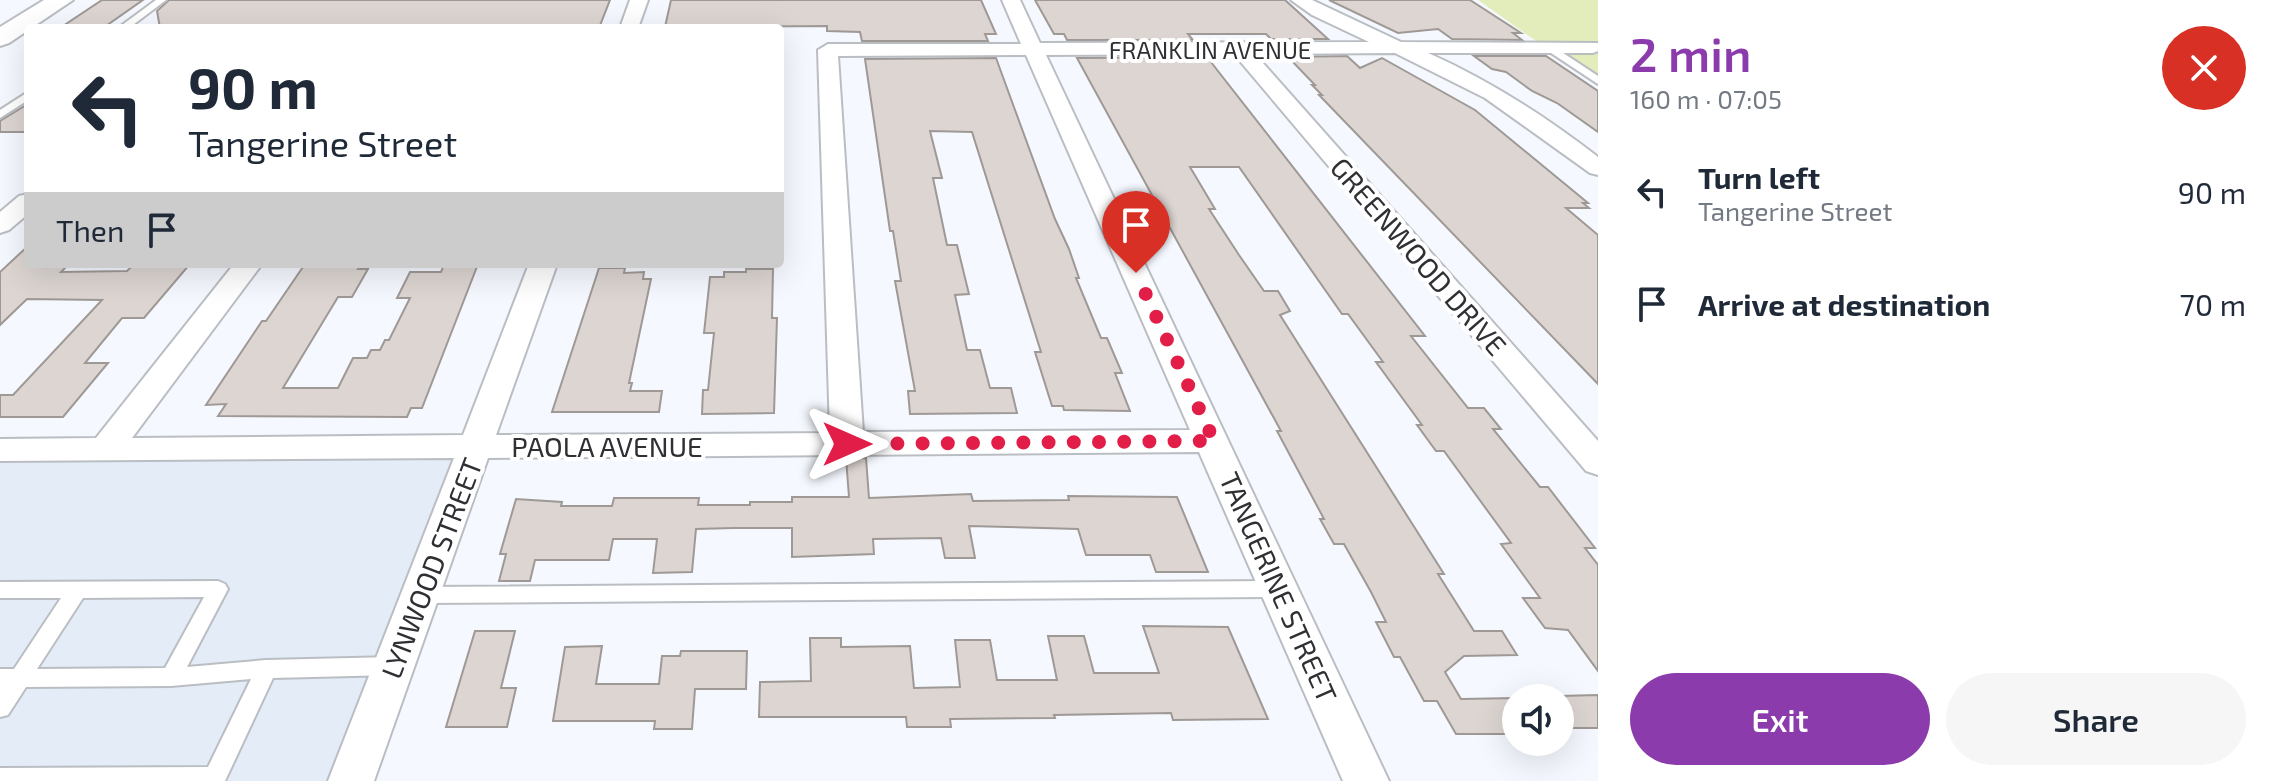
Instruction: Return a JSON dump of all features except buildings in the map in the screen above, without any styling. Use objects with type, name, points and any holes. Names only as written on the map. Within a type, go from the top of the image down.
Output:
[{"type":"main road","points":[[0,18],[31,0]]},
{"type":"main road","points":[[0,38],[61,0]]},
{"type":"street","points":[[630,24],[639,0]]},
{"type":"street","name":"TANGERINE STREET","points":[[1011,0],[1366,781]]},
{"type":"street","points":[[1300,0],[1335,21],[1453,72],[1512,104],[1598,168]]},
{"type":"street","name":"FRANKLIN AVENUE","points":[[847,444],[828,50],[1593,47]]},
{"type":"street","name":"GREENWOOD DRIVE","points":[[1239,48],[1598,463]]},
{"type":"street","points":[[0,225],[24,204]]},
{"type":"street","points":[[105,450],[245,268]]},
{"type":"street","name":"LYNWOOD STREET","points":[[351,781],[542,268]]},
{"type":"street","name":"PAOLA AVENUE","points":[[0,450],[1214,441]]},
{"type":"lane","points":[[129,24],[162,0]]},
{"type":"lane","points":[[1548,47],[1598,81]]},
{"type":"lane","points":[[0,115],[24,98]]},
{"type":"lane","points":[[0,590],[218,589],[171,677]]},
{"type":"lane","points":[[421,595],[1280,589]]},
{"type":"lane","points":[[0,708],[10,678],[77,591]]},
{"type":"lane","points":[[10,678],[171,677],[266,669],[394,666]]},
{"type":"lane","points":[[0,778],[215,777],[266,669]]},
{"type":"shaded area","points":[[462,453],[338,781],[0,781],[0,457]]},
{"type":"green space","points":[[1478,0],[1598,0],[1598,85]]},
{"type":"route","points":[[847,444],[1214,441],[1136,273]]}]
